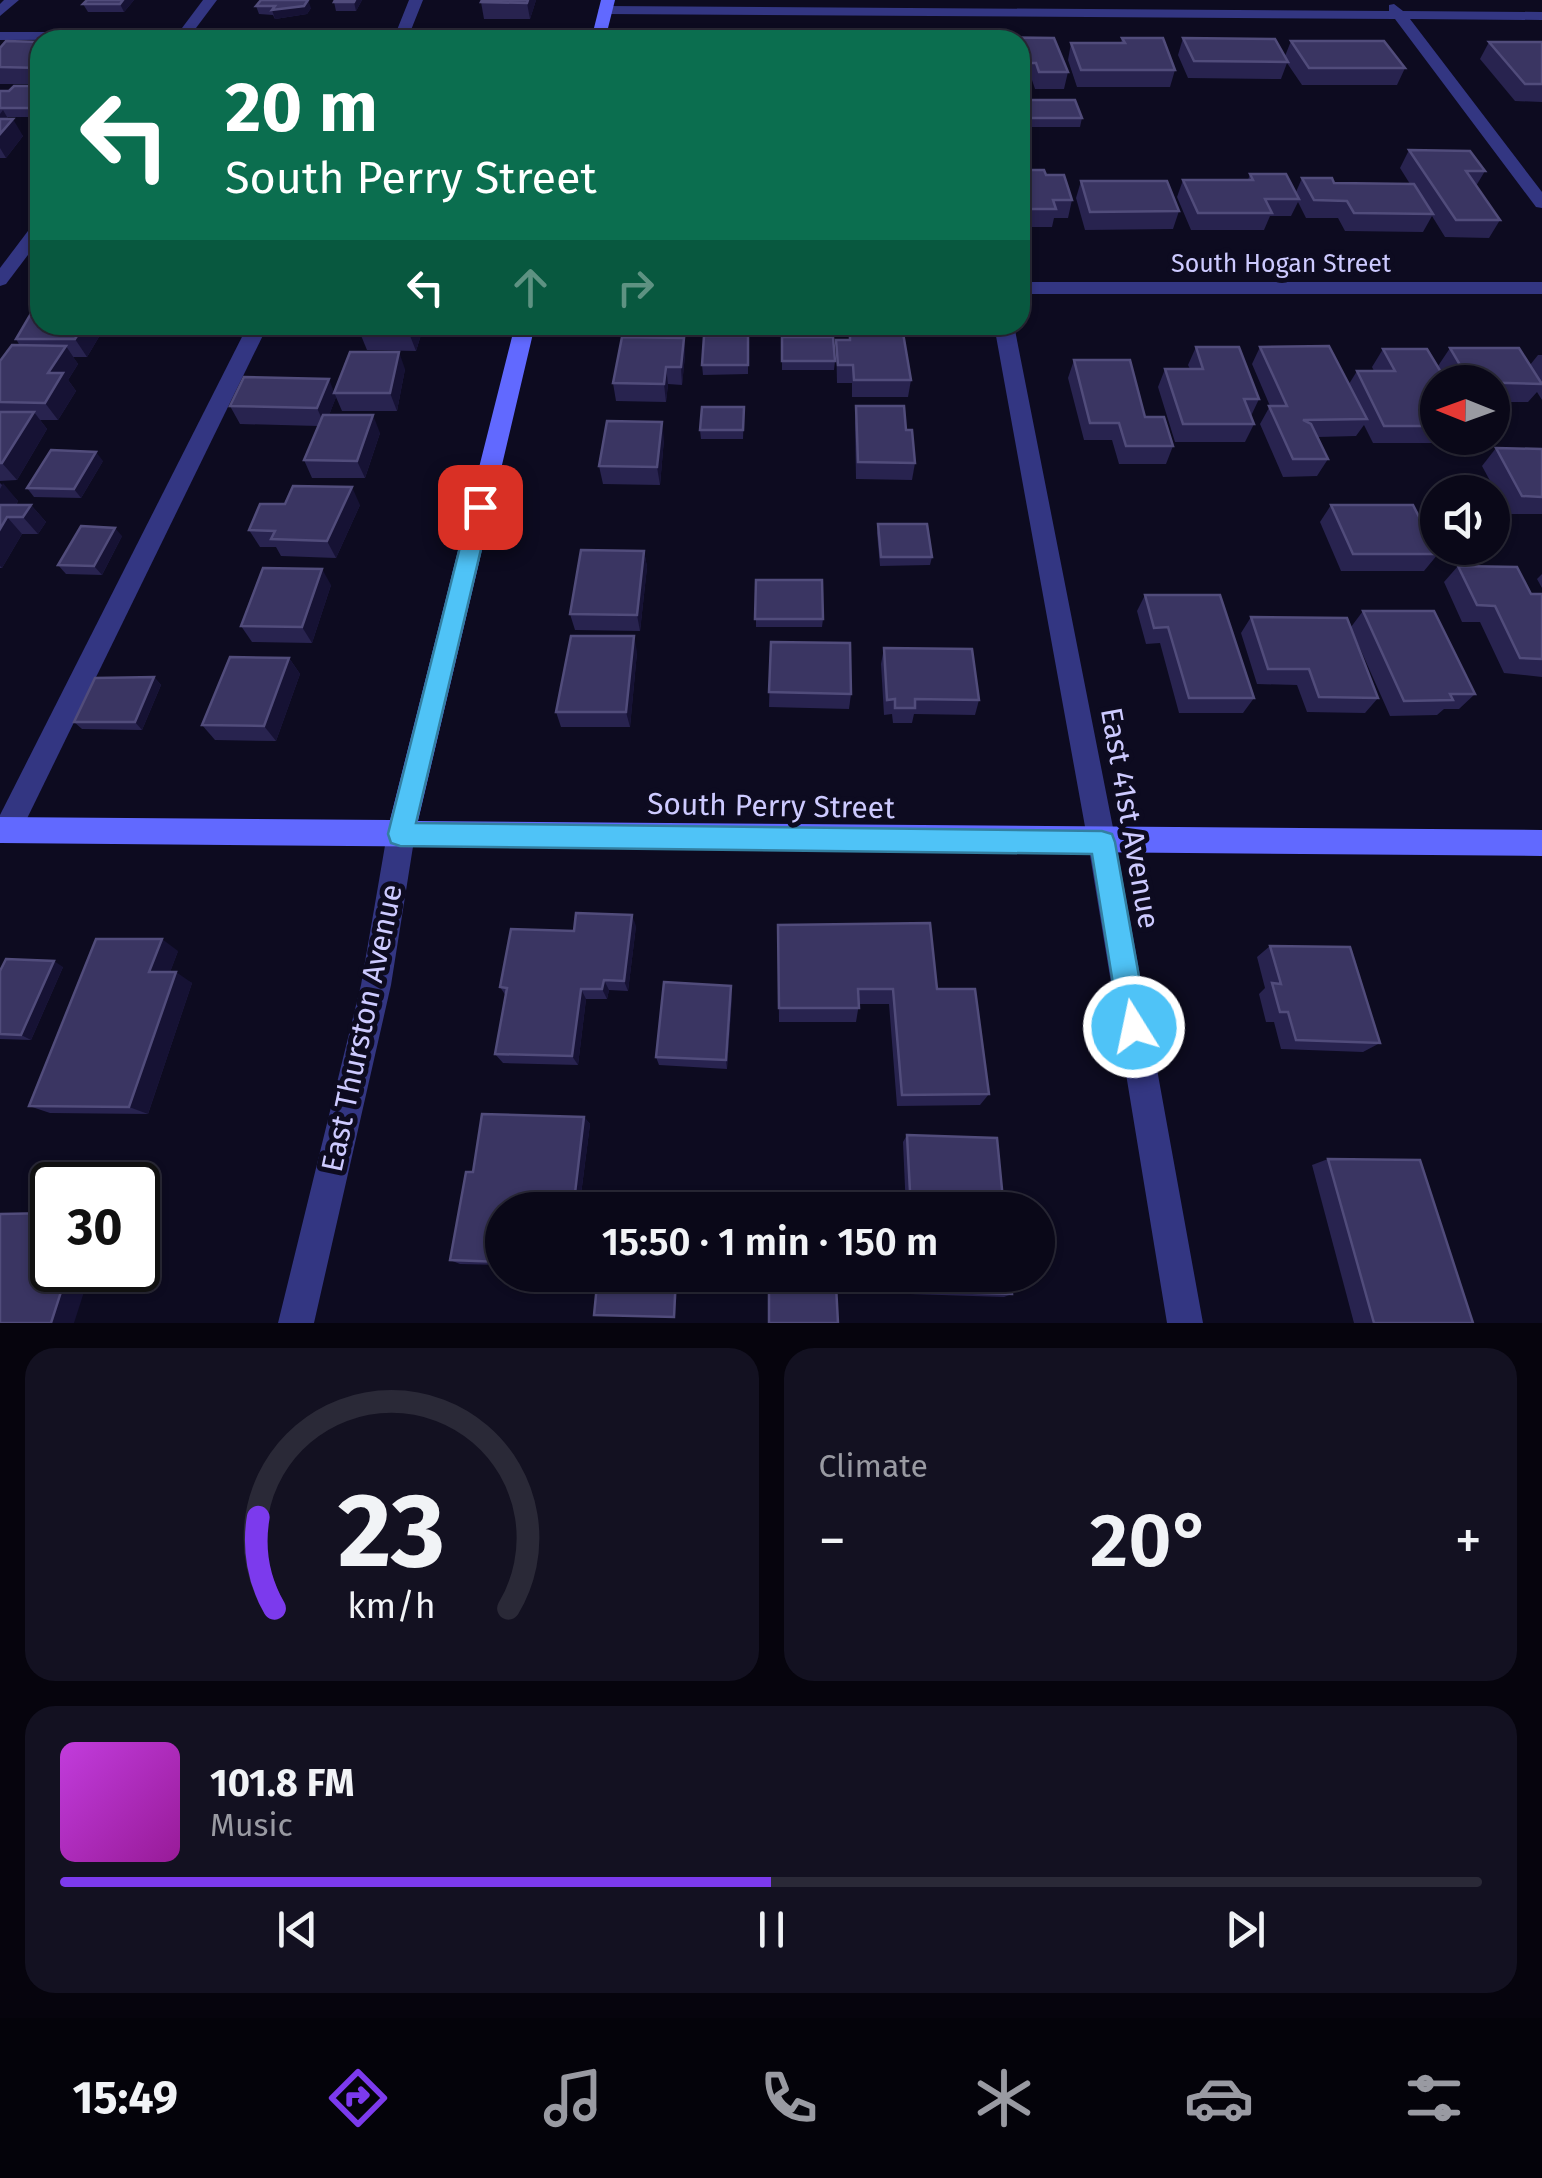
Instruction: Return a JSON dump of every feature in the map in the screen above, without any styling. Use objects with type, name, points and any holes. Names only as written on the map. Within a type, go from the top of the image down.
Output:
[{"type":"street","points":[[0,12],[12,0]]},
{"type":"street","points":[[187,30],[210,0]]},
{"type":"street","points":[[404,30],[416,0]]},
{"type":"street","points":[[1388,0],[1542,203]]},
{"type":"street","points":[[600,30],[606,5],[1542,16]]},
{"type":"street","points":[[0,36],[30,36]]},
{"type":"street","points":[[0,280],[30,240]]},
{"type":"street","name":"South Hogan Street","points":[[1030,288],[1542,288]]},
{"type":"street","points":[[4,830],[253,335]]},
{"type":"street","name":"East Thurston Avenue","points":[[296,1323],[376,985],[400,834],[523,335]]},
{"type":"street","name":"East 41st Avenue","points":[[1006,335],[1102,842],[1184,1323]]},
{"type":"street","name":"South Perry Street","points":[[4,830],[1542,843]]},
{"type":"building","points":[[87,0],[123,0],[120,4],[83,4]]},
{"type":"building","points":[[261,0],[308,0],[304,6],[272,10],[275,6],[256,6]]},
{"type":"building","points":[[482,0],[528,0],[527,3]]},
{"type":"building","points":[[1030,38],[1054,38],[1068,72],[1039,72],[1036,63],[1030,63]]},
{"type":"building","points":[[1122,38],[1163,38],[1175,70],[1081,70],[1071,43],[1125,43]]},
{"type":"building","points":[[1183,38],[1275,39],[1288,62],[1194,61]]},
{"type":"building","points":[[6,41],[30,42],[30,68],[0,67],[0,48]]},
{"type":"building","points":[[1291,41],[1384,41],[1405,68],[1309,68]]},
{"type":"building","points":[[1489,42],[1542,42],[1542,84],[1525,84]]},
{"type":"building","points":[[14,86],[30,86],[30,107],[0,108],[0,91],[9,91]]},
{"type":"building","points":[[1030,100],[1075,100],[1082,118],[1030,118]]},
{"type":"building","points":[[0,119],[13,119],[0,134]]},
{"type":"building","points":[[1409,150],[1470,151],[1485,171],[1466,171],[1500,220],[1456,220]]},
{"type":"building","points":[[1030,170],[1064,175],[1072,200],[1053,200],[1056,209],[1030,209]]},
{"type":"building","points":[[1250,174],[1286,174],[1299,199],[1265,199],[1272,213],[1198,213],[1183,180],[1253,180]]},
{"type":"building","points":[[1302,178],[1332,178],[1334,183],[1414,184],[1433,214],[1354,213],[1347,201],[1314,200]]},
{"type":"building","points":[[1081,181],[1167,181],[1179,211],[1090,212]]},
{"type":"building","points":[[30,315],[30,335],[78,335],[75,339],[16,339]]},
{"type":"building","points":[[850,335],[903,335],[911,380],[854,380],[853,365],[838,365],[836,340],[850,340]]},
{"type":"building","points":[[704,336],[748,336],[748,365],[702,365]]},
{"type":"building","points":[[622,337],[684,338],[681,367],[666,367],[664,384],[613,383]]},
{"type":"building","points":[[782,337],[833,337],[835,361],[782,361]]},
{"type":"building","points":[[12,345],[66,346],[48,373],[63,373],[45,403],[0,402],[0,361]]},
{"type":"building","points":[[1329,346],[1367,419],[1303,420],[1311,424],[1328,459],[1293,459],[1269,406],[1287,406],[1260,347]]},
{"type":"building","points":[[1196,347],[1239,347],[1259,399],[1244,399],[1254,424],[1183,424],[1165,369],[1203,369]]},
{"type":"building","points":[[1450,348],[1519,348],[1542,384],[1510,383],[1510,365],[1460,365]]},
{"type":"building","points":[[1383,349],[1427,349],[1437,365],[1420,365],[1420,426],[1384,426],[1357,371],[1395,371]]},
{"type":"building","points":[[350,352],[399,352],[390,393],[334,393]]},
{"type":"building","points":[[1074,360],[1130,360],[1145,417],[1164,417],[1173,446],[1126,446],[1119,423],[1090,423]]},
{"type":"building","points":[[244,377],[329,379],[317,408],[230,406]]},
{"type":"building","points":[[856,406],[904,406],[906,430],[912,430],[915,463],[858,462]]},
{"type":"building","points":[[702,407],[744,407],[743,430],[700,430]]},
{"type":"building","points":[[0,412],[34,412],[2,463],[0,463]]},
{"type":"building","points":[[323,415],[373,415],[357,461],[304,460]]},
{"type":"building","points":[[607,421],[662,422],[657,467],[599,466]]},
{"type":"building","points":[[1510,448],[1542,449],[1542,497],[1522,496],[1500,455],[1510,455]]},
{"type":"building","points":[[51,450],[96,452],[74,489],[27,488]]},
{"type":"building","points":[[293,486],[352,487],[327,541],[271,539],[275,531],[249,530],[260,504],[285,504]]},
{"type":"building","points":[[0,505],[31,505],[23,517],[7,517],[0,529]]},
{"type":"building","points":[[1331,505],[1413,505],[1420,519],[1420,554],[1353,554]]},
{"type":"building","points":[[878,524],[927,524],[932,557],[881,557]]},
{"type":"building","points":[[81,526],[115,528],[94,566],[58,565]]},
{"type":"building","points":[[581,550],[644,551],[637,615],[570,614]]},
{"type":"building","points":[[1458,566],[1517,567],[1531,594],[1542,594],[1542,659],[1520,658],[1495,606],[1477,605]]},
{"type":"building","points":[[263,568],[322,569],[302,627],[241,626]]},
{"type":"building","points":[[756,580],[822,580],[823,619],[755,619]]},
{"type":"building","points":[[1145,595],[1220,595],[1254,698],[1189,698],[1168,627],[1154,628]]},
{"type":"building","points":[[1363,611],[1434,611],[1475,694],[1450,694],[1453,700],[1404,701]]},
{"type":"building","points":[[1251,617],[1347,618],[1378,698],[1319,697],[1309,669],[1268,669]]},
{"type":"building","points":[[571,636],[634,636],[626,712],[556,712]]},
{"type":"building","points":[[771,642],[850,643],[851,694],[769,692]]},
{"type":"building","points":[[884,648],[972,649],[979,700],[915,699],[915,708],[895,708],[895,699],[887,700]]},
{"type":"building","points":[[230,657],[289,658],[264,726],[202,725]]},
{"type":"building","points":[[154,677],[135,722],[74,722],[95,678]]},
{"type":"building","points":[[576,913],[632,915],[624,981],[604,980],[602,989],[581,989],[572,1056],[495,1054],[507,988],[500,987],[511,929],[574,931]]},
{"type":"building","points":[[930,923],[937,989],[975,989],[989,1094],[902,1095],[893,989],[858,989],[859,1008],[779,1008],[778,925]]},
{"type":"building","points":[[96,939],[162,939],[149,972],[176,972],[129,1107],[29,1106]]},
{"type":"building","points":[[1270,946],[1350,947],[1380,1043],[1296,1040],[1288,1012],[1280,1012],[1272,983],[1281,984]]},
{"type":"building","points":[[6,959],[54,961],[21,1035],[0,1034],[0,971]]},
{"type":"building","points":[[664,982],[731,986],[726,1060],[656,1057]]},
{"type":"building","points":[[482,1114],[584,1117],[575,1192],[485,1192],[485,1261],[450,1260],[466,1172],[473,1172]]},
{"type":"building","points":[[907,1135],[997,1138],[1002,1192],[910,1192]]},
{"type":"building","points":[[1328,1159],[1420,1160],[1473,1323],[1374,1323]]},
{"type":"building","points":[[30,1213],[30,1292],[61,1292],[51,1323],[0,1323],[0,1214]]},
{"type":"building","points":[[596,1292],[675,1292],[674,1317],[594,1315]]},
{"type":"building","points":[[769,1292],[836,1292],[838,1323],[769,1323]]},
{"type":"building","points":[[947,1292],[1012,1292],[1012,1294]]},
{"type":"route","points":[[480,507],[400,834],[1102,842],[1134,1027]]}]
